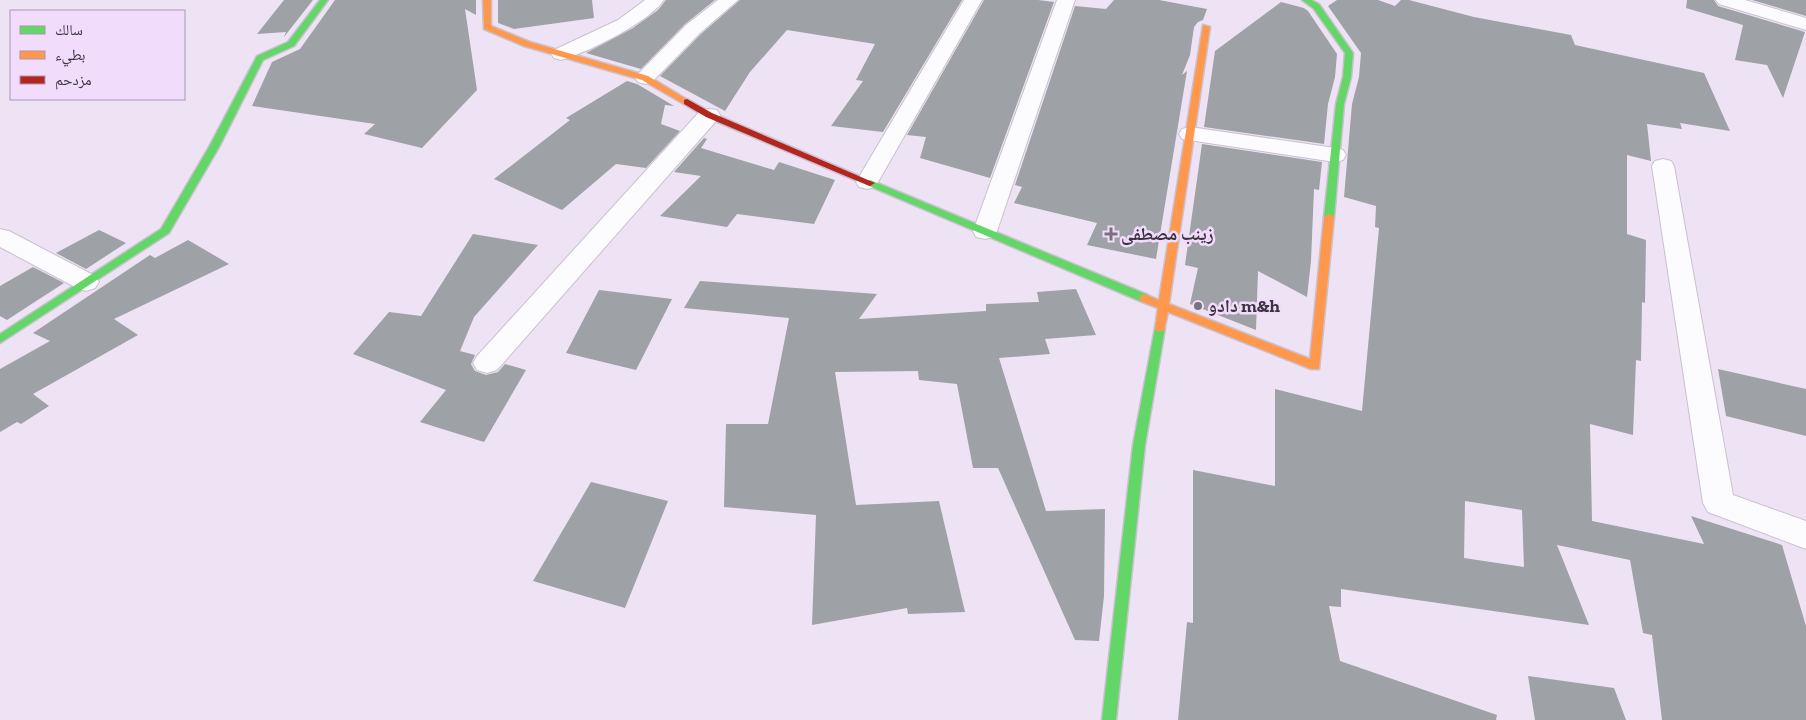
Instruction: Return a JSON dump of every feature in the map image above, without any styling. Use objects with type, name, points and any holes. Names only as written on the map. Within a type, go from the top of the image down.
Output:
[{"type":"street","points":[[0,340],[165,231],[214,147],[260,58],[291,44],[324,0]]},
{"type":"street","points":[[488,0],[487,27],[527,44],[645,78],[709,115],[1164,306],[1315,366],[1340,104],[1347,77],[1349,53],[1316,6],[1306,0]]},
{"type":"street","points":[[561,54],[615,28],[650,6],[655,0]]},
{"type":"street","points":[[645,78],[693,29],[729,0]]},
{"type":"street","points":[[867,182],[973,0]]},
{"type":"street","points":[[985,231],[1066,0]]},
{"type":"street","points":[[1725,0],[1806,24]]},
{"type":"street","points":[[1109,720],[1139,445],[1164,306],[1206,27]]},
{"type":"street","points":[[487,363],[709,115]]},
{"type":"street","points":[[1190,134],[1335,155]]},
{"type":"street","points":[[1663,166],[1719,503],[1806,535]]},
{"type":"street","points":[[0,237],[86,282]]},
{"type":"building","points":[[284,0],[313,0],[284,37],[286,32],[257,34]]},
{"type":"building","points":[[335,0],[476,0],[476,15],[465,9],[477,90],[422,148],[364,134],[375,124],[252,106],[272,62],[300,49]]},
{"type":"building","points":[[498,0],[592,0],[594,18],[514,29],[498,23]]},
{"type":"building","points":[[666,0],[715,0],[685,24],[641,69],[586,53],[633,28],[658,10]]},
{"type":"building","points":[[740,0],[962,0],[883,132],[831,126],[863,81],[856,80],[875,44],[787,30],[750,72],[725,111],[660,76],[701,34]]},
{"type":"building","points":[[984,0],[1038,0],[1054,2],[990,178],[920,158],[926,137],[907,135]]},
{"type":"building","points":[[1114,0],[1159,0],[1207,9],[1203,20],[1194,27],[1190,55],[1182,75],[1187,71],[1156,259],[1087,245],[1097,223],[1014,203],[1022,187],[1015,185],[1075,6],[1106,9]]},
{"type":"building","points":[[1337,0],[1378,0],[1395,6],[1401,0],[1409,0],[1474,17],[1571,35],[1575,45],[1704,73],[1730,131],[1680,123],[1682,129],[1647,124],[1651,161],[1627,155],[1627,234],[1646,240],[1645,303],[1642,302],[1641,361],[1636,360],[1633,435],[1590,424],[1592,521],[1704,544],[1691,516],[1782,545],[1806,626],[1806,720],[1662,720],[1652,635],[1643,633],[1630,560],[1557,545],[1589,625],[1341,589],[1341,607],[1329,606],[1340,661],[1497,715],[1496,720],[1178,720],[1187,622],[1193,623],[1193,470],[1275,486],[1275,389],[1362,411],[1379,228],[1375,227],[1376,206],[1344,197],[1352,104],[1359,77],[1361,53],[1328,6]],"holes":[[[1465,501],[1522,510],[1524,567],[1464,558]]]},
{"type":"building","points":[[1687,0],[1714,0],[1718,6],[1805,32],[1783,98],[1767,65],[1735,60],[1743,25],[1686,8]]},
{"type":"building","points":[[1752,0],[1806,0],[1806,16]]},
{"type":"building","points":[[1281,2],[1304,8],[1308,11],[1337,54],[1335,77],[1328,104],[1324,144],[1204,127],[1215,51]]},
{"type":"building","points":[[627,81],[637,84],[674,106],[665,105],[661,124],[680,131],[646,168],[616,164],[562,210],[494,179],[570,120],[566,118]]},
{"type":"building","points":[[704,138],[707,139],[701,148],[774,170],[779,162],[835,180],[814,224],[737,214],[727,227],[660,216],[701,176],[674,172]]},
{"type":"building","points":[[1202,144],[1322,162],[1319,190],[1314,189],[1311,261],[1307,297],[1258,271],[1256,330],[1190,304],[1198,268],[1185,265]]},
{"type":"building","points":[[99,230],[126,243],[86,269],[56,253]]},
{"type":"building","points":[[473,234],[538,245],[474,317],[460,351],[475,355],[471,364],[475,371],[486,375],[498,372],[505,364],[526,370],[484,442],[420,422],[446,390],[353,354],[389,312],[421,316]]},
{"type":"building","points":[[188,240],[229,264],[114,319],[138,335],[33,394],[49,406],[21,424],[17,422],[0,432],[0,369],[50,341],[33,333],[150,255],[155,258]]},
{"type":"building","points":[[33,267],[64,283],[7,320],[0,316],[0,286]]},
{"type":"building","points":[[700,281],[877,294],[859,319],[986,311],[986,304],[1039,302],[1037,292],[1076,289],[1096,335],[1045,339],[1050,354],[999,358],[1046,511],[1105,509],[1104,596],[1099,641],[1075,640],[998,468],[973,468],[957,384],[919,380],[918,371],[835,372],[856,505],[939,501],[965,612],[908,614],[907,608],[812,625],[816,515],[724,507],[726,424],[768,424],[789,318],[684,308]]},
{"type":"building","points":[[599,290],[672,299],[636,370],[566,353]]},
{"type":"building","points":[[1718,369],[1806,389],[1806,436],[1726,416]]},
{"type":"building","points":[[591,482],[668,501],[625,608],[533,581]]},
{"type":"building","points":[[1528,676],[1614,688],[1626,720],[1535,720]]},
{"type":"traffic: fast","points":[[0,339],[165,231],[214,147],[260,58],[291,44],[324,0]]},
{"type":"traffic: fast","points":[[1306,0],[1316,6],[1349,53],[1347,77],[1340,104],[1329,217]]},
{"type":"traffic: fast","points":[[870,183],[1144,298]]},
{"type":"traffic: fast","points":[[1109,720],[1139,445],[1160,328]]},
{"type":"traffic: slow","points":[[487,0],[487,27],[527,44],[645,78],[687,102]]},
{"type":"traffic: slow","points":[[1160,328],[1206,27]]},
{"type":"traffic: slow","points":[[1144,298],[1315,366],[1329,217]]},
{"type":"traffic: jam","points":[[687,102],[709,115],[870,183]]},
{"type":"place","name":"زينب مصطفى","points":[[1111,234]]},
{"type":"place","name":"دادو m&h","points":[[1198,306]]}]
